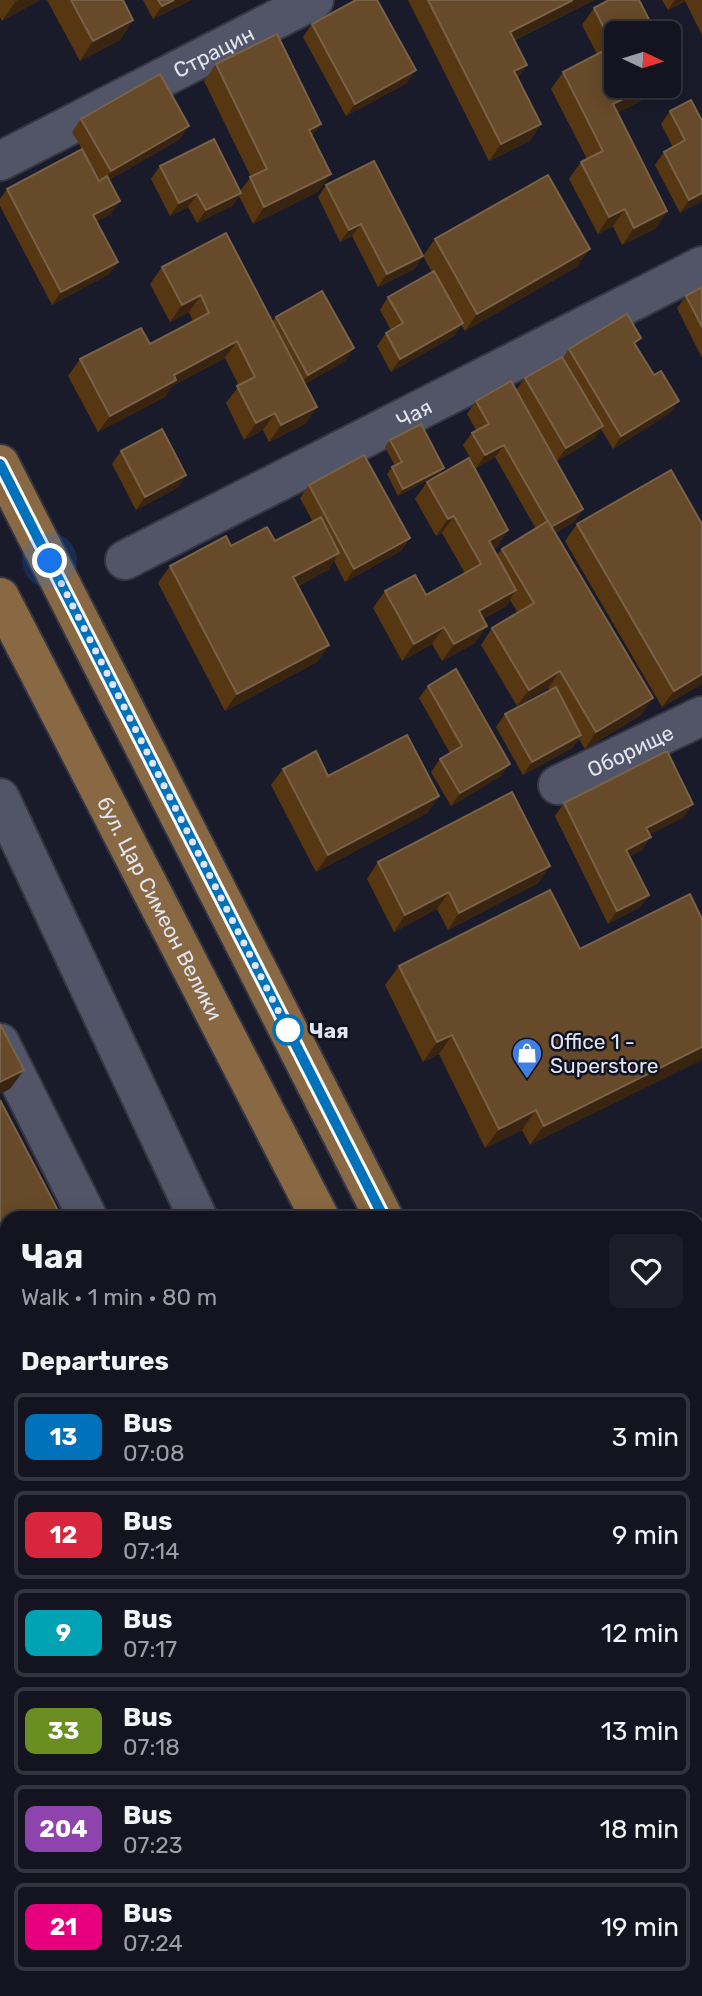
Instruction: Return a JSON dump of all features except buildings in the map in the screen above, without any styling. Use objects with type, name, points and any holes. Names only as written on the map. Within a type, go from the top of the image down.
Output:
[{"type":"main road","points":[[0,464],[380,1211]]},
{"type":"main road","name":"бул. Цар Симеон Велики","points":[[0,597],[9,636],[316,1211]]},
{"type":"street","name":"Страцин","points":[[0,161],[314,0]]},
{"type":"street","name":"Чая","points":[[125,560],[702,266]]},
{"type":"street","name":"Оборище","points":[[558,785],[702,716]]},
{"type":"street","points":[[0,798],[195,1211]]},
{"type":"street","points":[[0,1043],[84,1211]]},
{"type":"bus line","name":"13","points":[[0,464],[380,1211]]},
{"type":"place","name":"Чая","points":[[288,1030]]},
{"type":"place","name":"Office 1 - Superstore","points":[[527,1080]]},
{"type":"route","points":[[50,561],[288,1030]]}]
